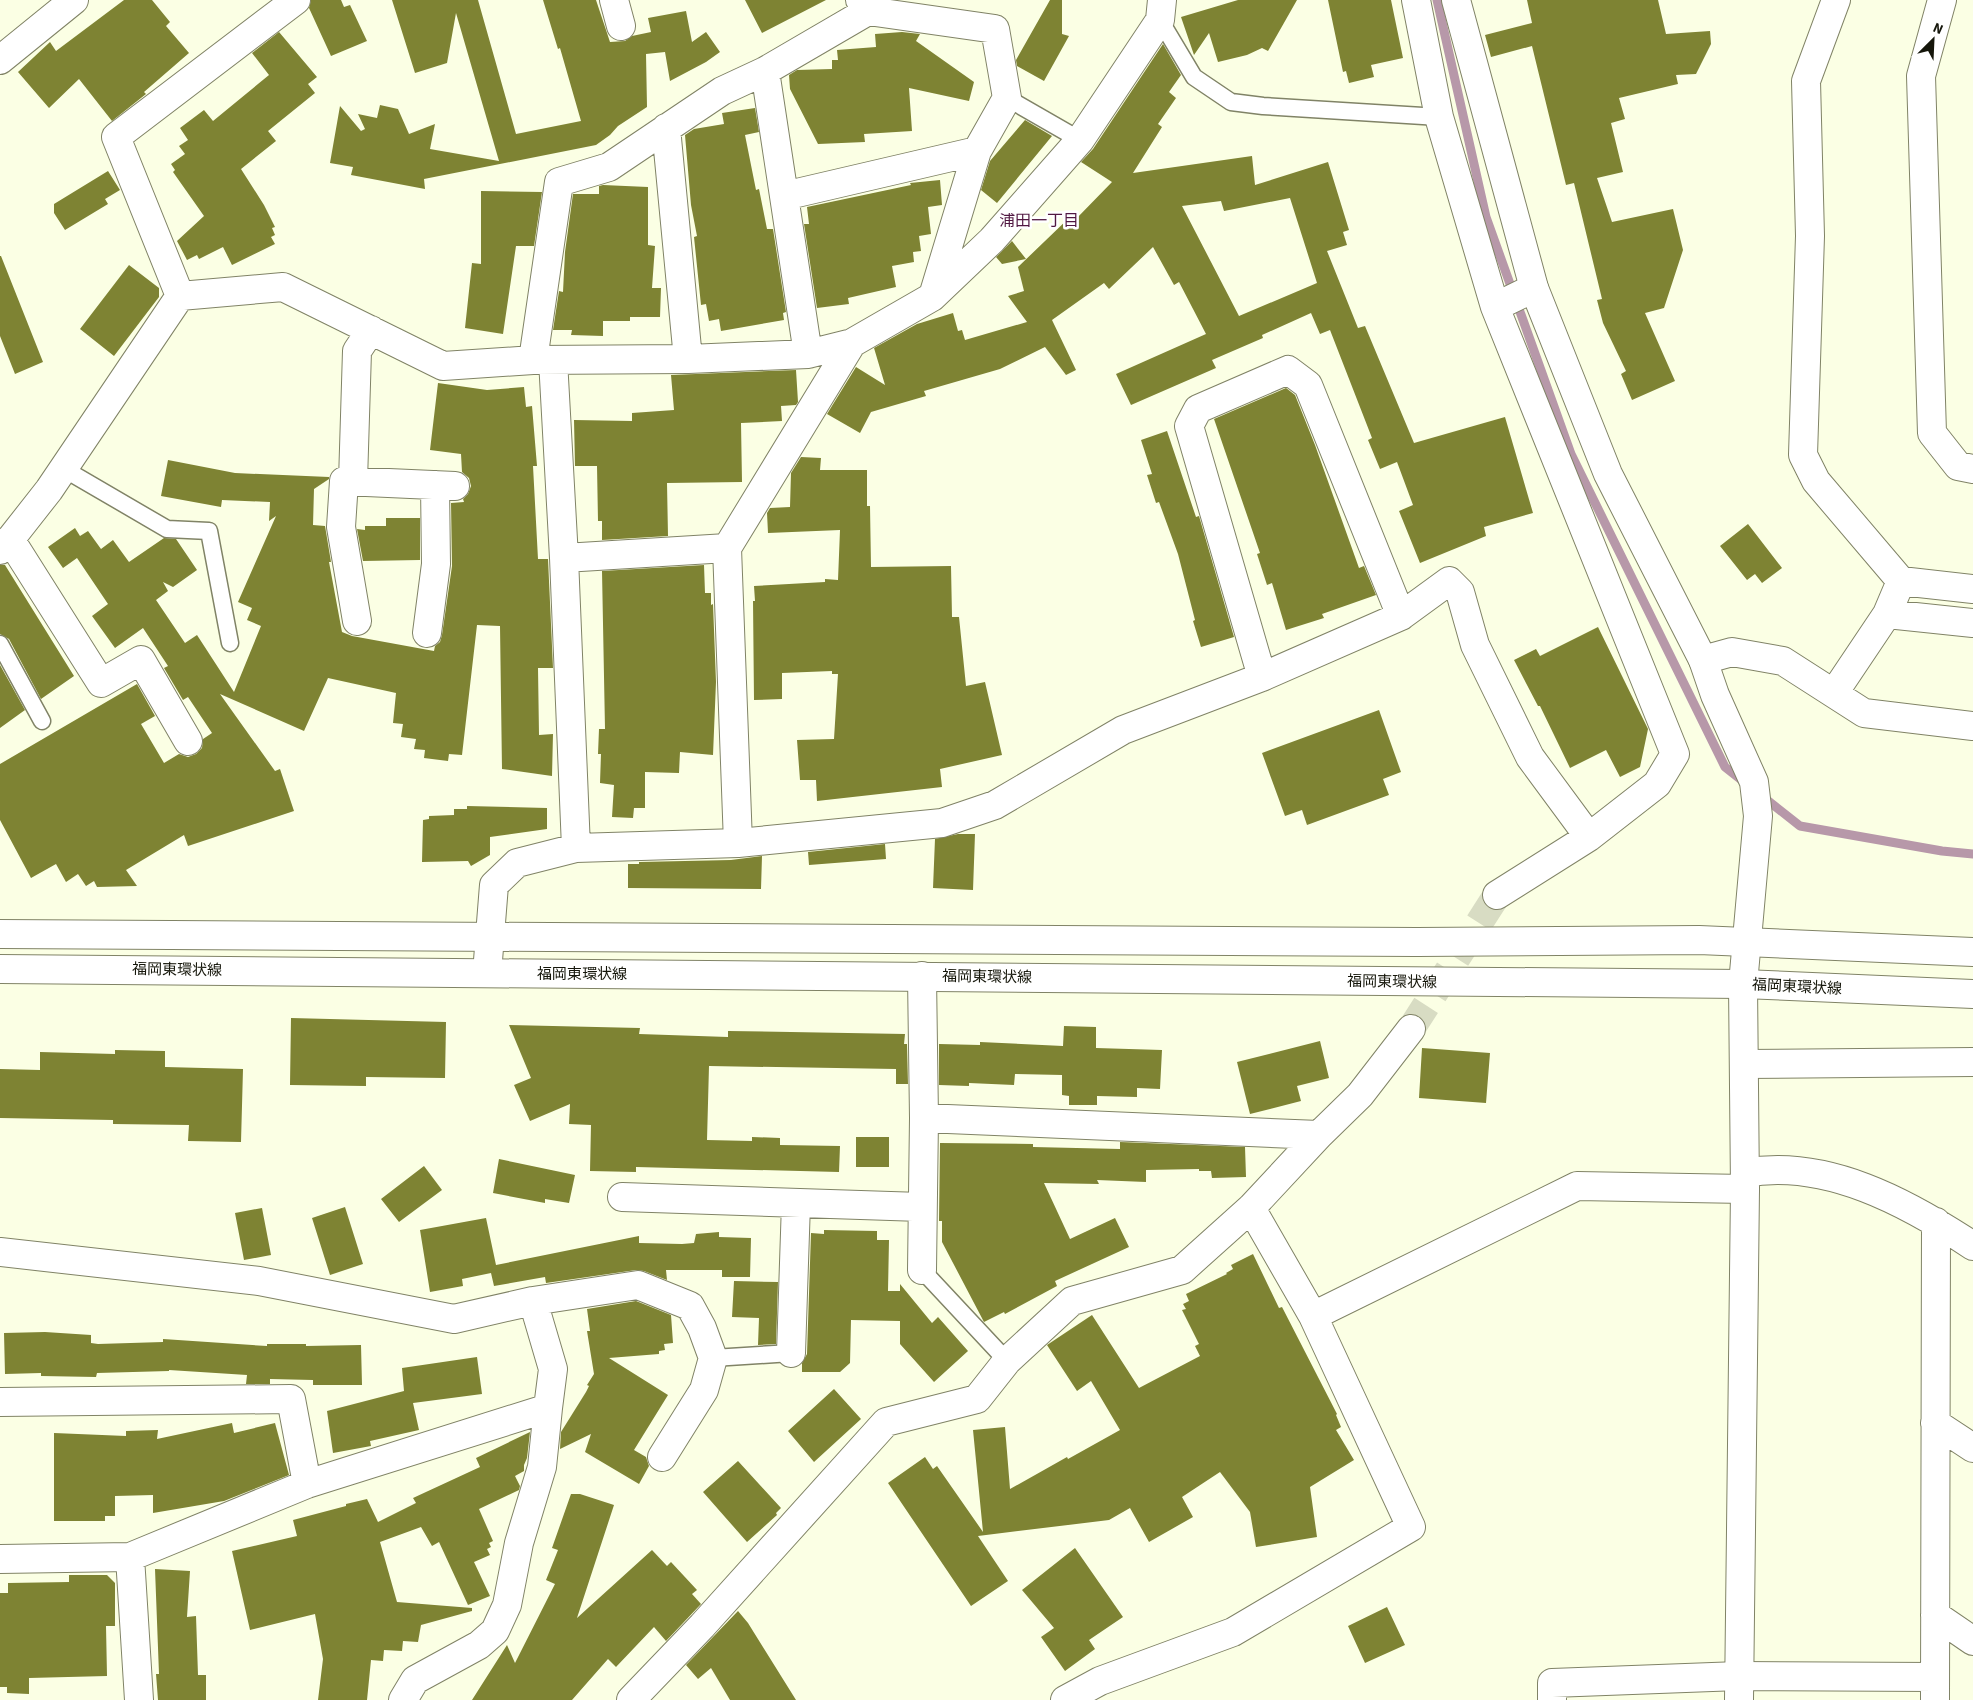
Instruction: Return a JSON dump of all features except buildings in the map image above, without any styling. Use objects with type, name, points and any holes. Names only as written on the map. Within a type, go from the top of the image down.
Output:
[{"type":"street","points":[[0,60],[74,0]]},
{"type":"street","points":[[180,296],[116,137],[296,0]]},
{"type":"street","points":[[614,0],[621,26]]},
{"type":"street","points":[[1416,0],[1439,117],[1495,307],[1675,754],[1657,784],[1589,837],[1498,896]]},
{"type":"street","points":[[1456,0],[1534,288],[1608,474],[1703,660],[1715,695],[1754,782],[1758,816],[1743,984],[1745,1181],[1739,1688]]},
{"type":"street","points":[[1836,0],[1806,81],[1810,236],[1803,455],[1816,481],[1901,580],[1973,589]]},
{"type":"street","points":[[1942,0],[1921,76],[1932,433],[1958,466],[1973,469]]},
{"type":"street","points":[[576,848],[564,558],[543,360],[559,182],[609,167],[722,91],[765,71],[864,6],[995,29],[1007,98],[977,151],[932,297]]},
{"type":"street","points":[[180,296],[283,287],[443,366],[543,360],[688,359],[808,354],[852,343],[932,297],[992,240],[1080,140],[1161,10]]},
{"type":"street","points":[[765,71],[808,354]]},
{"type":"street","points":[[666,128],[688,359]]},
{"type":"street","points":[[784,196],[977,151]]},
{"type":"street","points":[[1495,307],[1534,288]]},
{"type":"street","points":[[180,296],[49,490],[5,545],[101,683],[140,660],[188,741]]},
{"type":"street","points":[[353,481],[357,352],[371,330]]},
{"type":"street","points":[[738,843],[727,548],[852,343]]},
{"type":"street","points":[[1262,677],[1189,426],[1198,409],[1288,370],[1308,385],[1401,616]]},
{"type":"street","points":[[357,621],[341,528],[344,481],[445,485],[427,633]]},
{"type":"street","points":[[564,558],[727,548]]},
{"type":"street","points":[[1834,693],[1887,614],[1901,580]]},
{"type":"street","points":[[487,973],[494,885],[517,863],[576,848],[738,843],[942,822],[996,805],[1123,730],[1262,677],[1401,616],[1449,581],[1460,592],[1475,646],[1530,757],[1589,837]]},
{"type":"street","points":[[1887,614],[1973,623]]},
{"type":"street","points":[[1703,660],[1732,652],[1783,662],[1864,713],[1973,726]]},
{"type":"street","points":[[0,934],[1397,942],[1699,940],[1973,952]]},
{"type":"street","name":"福岡東環状線","points":[[0,968],[1743,984],[1973,994]]},
{"type":"street","points":[[922,976],[924,1118],[921,1207],[922,1270]]},
{"type":"street","points":[[631,1700],[702,1626],[886,1422],[977,1399],[1007,1361],[1072,1302],[1182,1270],[1251,1208],[1319,1135],[1360,1095],[1411,1029]]},
{"type":"street","points":[[1744,1064],[1973,1062]]},
{"type":"street","points":[[924,1118],[1319,1135]]},
{"type":"street","points":[[1313,1316],[1577,1186],[1745,1181],[1765,1169],[1812,1173],[1856,1185],[1897,1201],[1936,1222],[1973,1246]]},
{"type":"street","points":[[622,1198],[921,1207]]},
{"type":"street","points":[[790,1353],[796,1203]]},
{"type":"street","points":[[1066,1700],[1100,1681],[1233,1632],[1411,1527],[1313,1316],[1251,1208]]},
{"type":"street","points":[[1552,1700],[1552,1683],[1739,1688],[1935,1688],[1936,1222]]},
{"type":"street","points":[[0,1252],[259,1281],[454,1319],[534,1301],[638,1285],[690,1306],[702,1328],[713,1358],[704,1390],[662,1457]]},
{"type":"street","points":[[403,1700],[415,1680],[479,1645],[494,1631],[507,1605],[520,1543],[542,1467],[553,1369],[534,1301]]},
{"type":"street","points":[[0,1402],[290,1399],[307,1484]]},
{"type":"street","points":[[0,1559],[130,1557],[307,1484],[548,1408]]},
{"type":"street","points":[[1935,1423],[1973,1448]]},
{"type":"street","points":[[130,1557],[139,1700]]},
{"type":"street","points":[[1935,1616],[1973,1641]]},
{"type":"lane","points":[[1161,10],[1194,77],[1231,102],[1263,106],[1439,117]]},
{"type":"lane","points":[[1007,98],[1080,140]]},
{"type":"lane","points":[[64,468],[167,529],[209,530],[230,643]]},
{"type":"lane","points":[[0,644],[42,721]]},
{"type":"lane","points":[[922,1270],[1007,1361]]},
{"type":"lane","points":[[713,1358],[790,1353]]},
{"type":"waterway","points":[[1437,0],[1486,217],[1571,454],[1725,767],[1744,782]]},
{"type":"waterway","points":[[1762,796],[1800,826],[1942,851],[1973,854]]},
{"type":"tunnel","points":[[1411,1029],[1497,895]]},
{"type":"district","name":"浦田一丁目","points":[[1039,221]]}]
